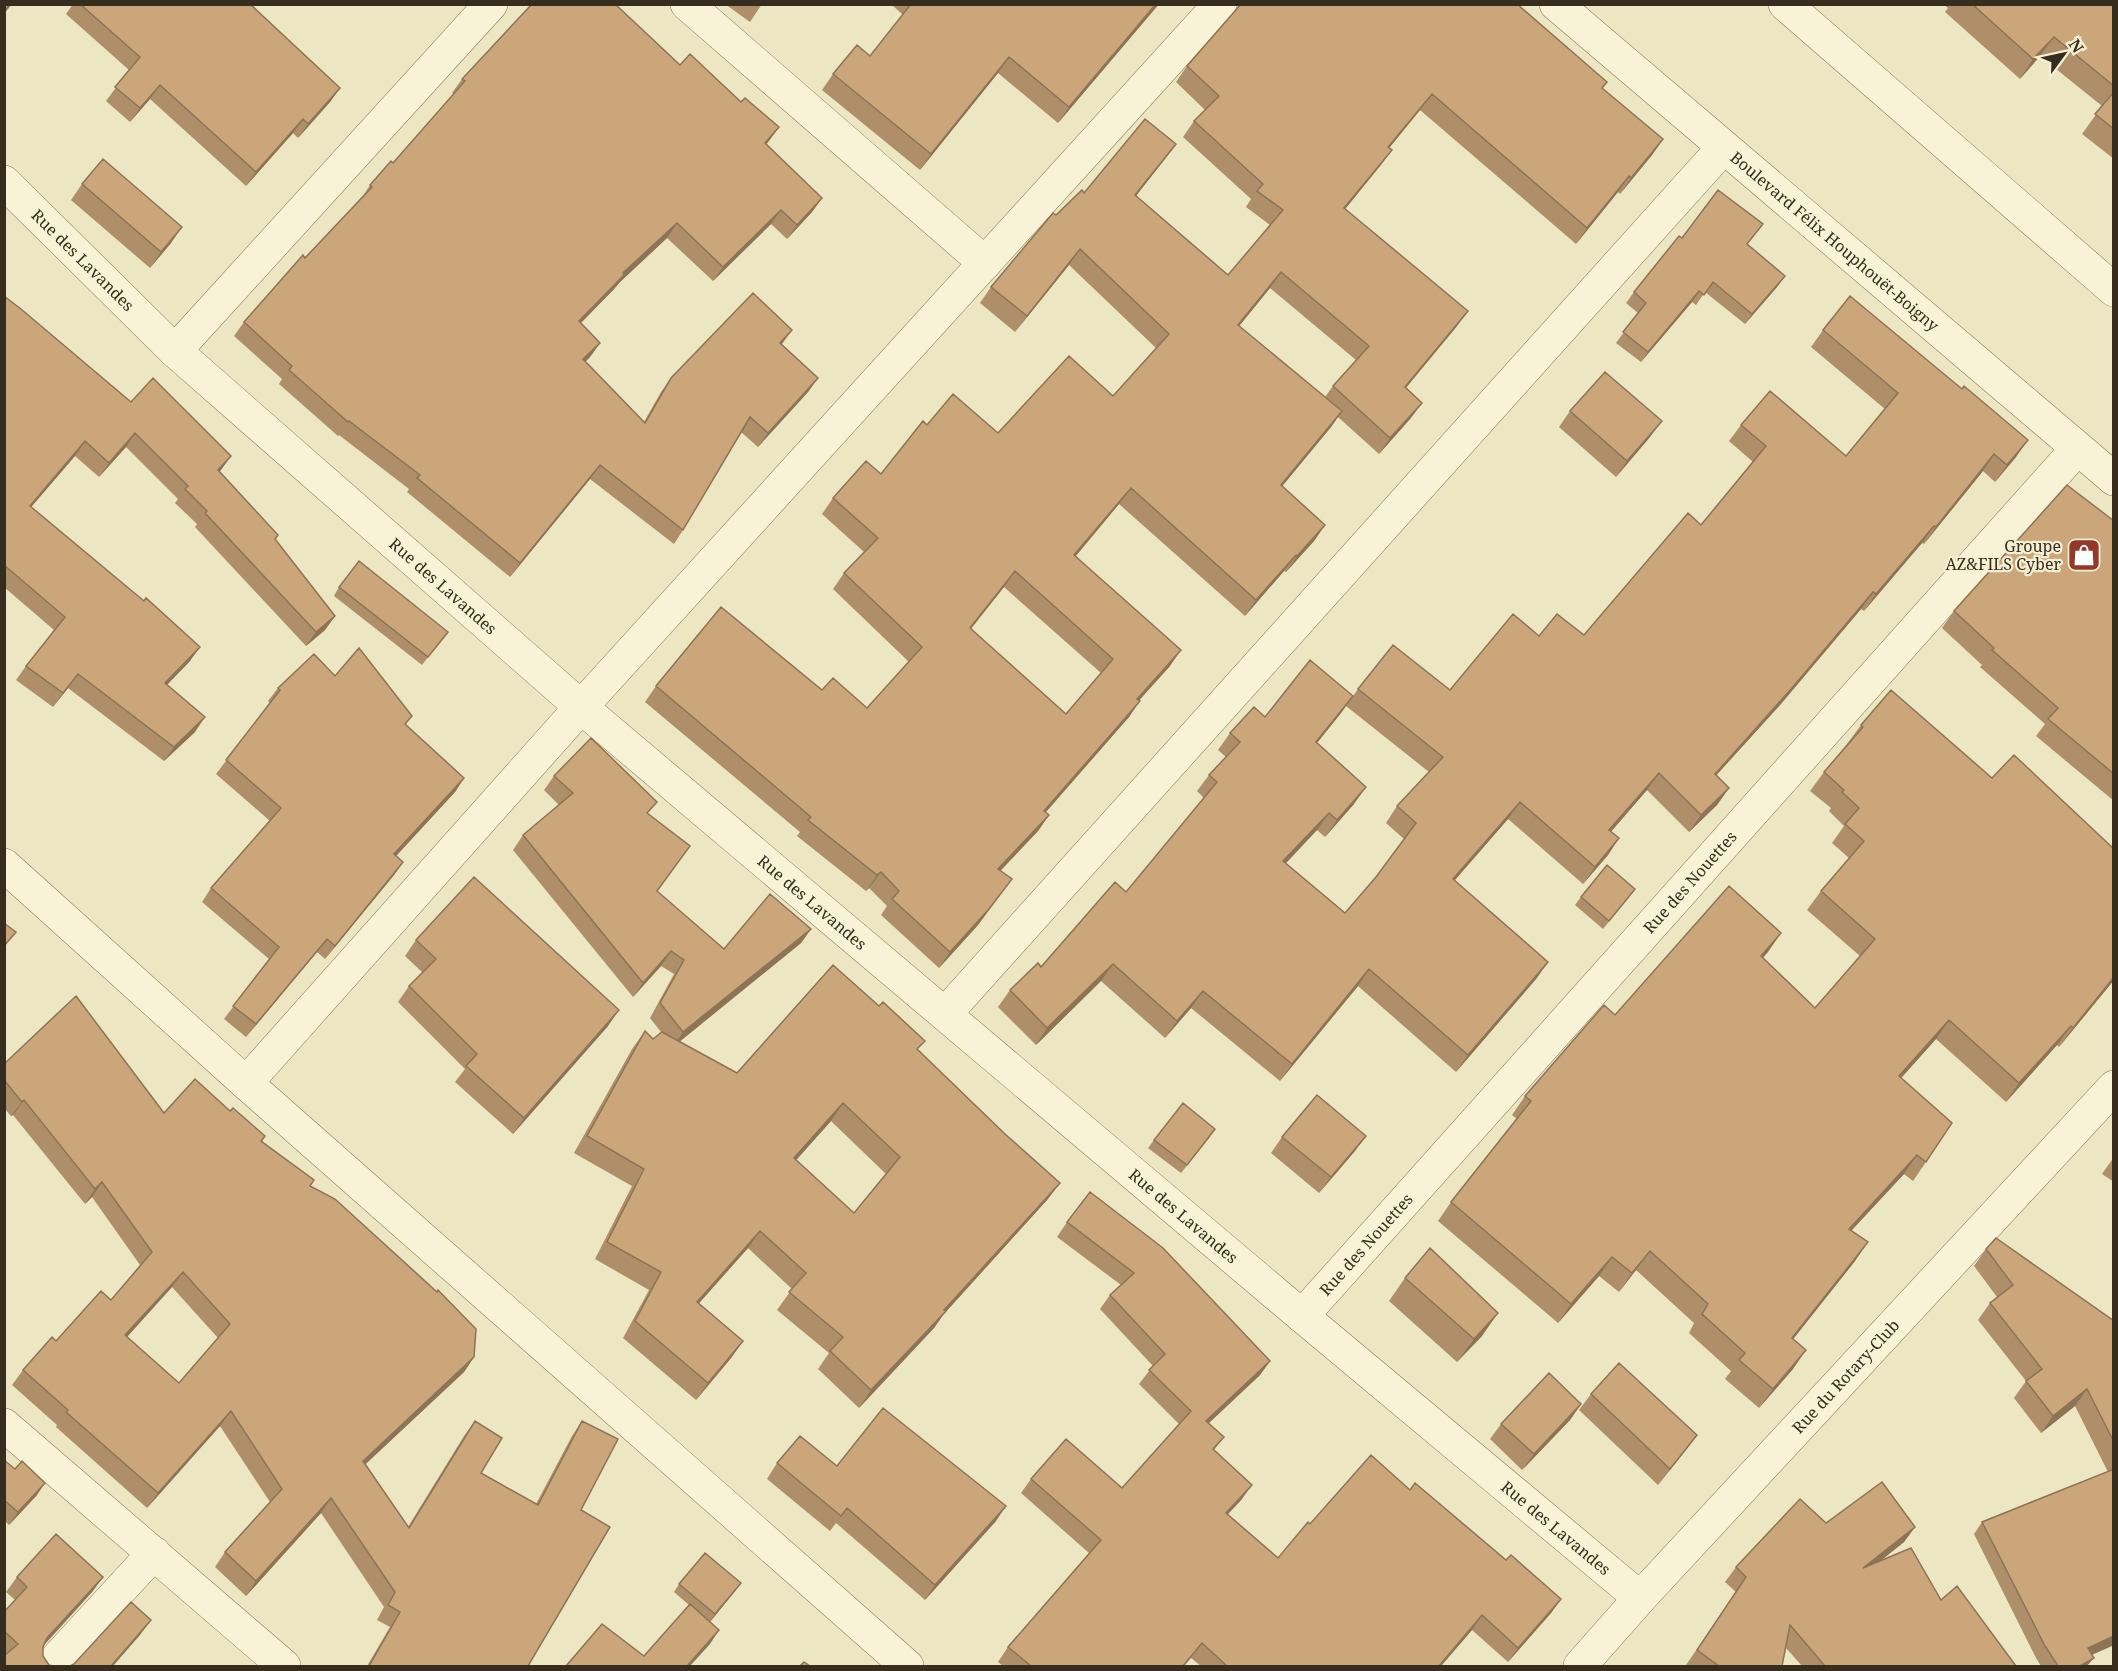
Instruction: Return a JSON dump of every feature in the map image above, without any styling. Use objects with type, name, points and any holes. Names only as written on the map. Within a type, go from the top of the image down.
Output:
[{"type":"street","points":[[175,351],[491,4]]},
{"type":"street","points":[[687,4],[985,263]]},
{"type":"street","points":[[246,1083],[581,707],[1220,4]]},
{"type":"street","name":"Boulevard Félix Houphouët-Boigny","points":[[1556,4],[2114,479]]},
{"type":"street","points":[[1785,4],[2114,290]]},
{"type":"street","points":[[945,1014],[1723,148]]},
{"type":"street","name":"Rue des Lavandes","points":[[4,182],[175,351],[581,707],[1302,1316],[1640,1598]]},
{"type":"street","name":"Rue des Nouettes","points":[[1302,1316],[2077,449]]},
{"type":"street","points":[[4,866],[902,1665]]},
{"type":"street","name":"Rue du Rotary-Club","points":[[1580,1666],[1640,1598],[2114,1087]]},
{"type":"street","points":[[4,1425],[284,1666]]},
{"type":"street","points":[[50,1666],[154,1553]]},
{"type":"building","points":[[80,4],[250,4],[340,88],[308,124],[303,119],[256,172],[160,85],[140,108],[115,87],[140,57]]},
{"type":"building","points":[[532,4],[615,4],[680,65],[690,54],[741,102],[745,98],[779,127],[765,143],[822,198],[797,225],[781,210],[723,267],[677,223],[623,273],[624,275],[579,321],[600,343],[583,359],[645,423],[671,378],[753,293],[792,330],[780,343],[818,378],[768,433],[750,417],[683,530],[600,465],[520,563],[417,478],[420,475],[348,422],[289,370],[292,366],[244,322],[303,255],[305,258],[372,187],[370,185],[391,161],[393,163],[465,81],[462,79]]},
{"type":"building","points":[[911,4],[1156,4],[1069,107],[1009,57],[931,154],[833,74],[857,45],[870,56]]},
{"type":"building","points":[[1241,4],[1517,4],[1607,82],[1602,88],[1663,139],[1631,178],[1629,176],[1587,228],[1432,94],[1388,147],[1392,150],[1344,208],[1468,311],[1405,387],[1422,403],[1390,438],[1333,386],[1369,346],[1281,272],[1238,325],[1342,411],[1281,485],[1325,525],[1256,600],[1131,488],[1074,555],[1181,650],[1137,699],[1140,701],[1044,811],[1049,815],[998,869],[1012,879],[989,909],[950,952],[892,899],[899,891],[881,872],[877,875],[808,820],[811,817],[656,686],[721,607],[822,690],[833,678],[867,708],[922,647],[844,573],[878,538],[833,498],[866,461],[881,474],[923,421],[927,425],[953,394],[998,433],[1069,356],[1113,396],[1169,334],[1080,249],[1027,316],[991,287],[1053,213],[1056,215],[1082,190],[1084,193],[1145,119],[1176,144],[1135,195],[1228,275],[1283,210],[1257,191],[1263,184],[1194,121],[1219,96],[1187,66]],"holes":[[[1015,571],[1113,659],[1066,714],[970,628]]]},
{"type":"building","points":[[1972,4],[2114,4],[2114,86],[2054,37],[2033,59]]},
{"type":"building","points":[[2114,92],[2114,129],[2095,114]]},
{"type":"building","points":[[103,159],[182,227],[161,252],[82,184]]},
{"type":"building","points":[[1718,190],[1763,224],[1747,244],[1785,276],[1752,314],[1713,282],[1704,295],[1699,291],[1648,352],[1623,332],[1646,303],[1634,292],[1679,236],[1682,238]]},
{"type":"building","points":[[4,296],[131,402],[153,378],[231,456],[218,470],[278,535],[275,539],[335,616],[316,632],[205,513],[207,511],[185,489],[188,486],[135,433],[109,463],[85,441],[30,506],[144,601],[146,598],[200,647],[165,683],[205,717],[174,747],[78,674],[63,693],[26,666],[65,617],[4,565]]},
{"type":"building","points":[[1850,296],[1962,389],[1964,386],[2028,440],[2007,465],[1994,454],[1936,527],[1934,526],[1876,594],[1873,592],[1715,774],[1729,788],[1701,815],[1659,773],[1609,830],[1619,838],[1595,867],[1520,802],[1453,879],[1548,962],[1468,1055],[1369,969],[1292,1064],[1203,991],[1177,1021],[1113,964],[1047,1028],[1010,990],[1038,963],[1041,967],[1115,882],[1126,892],[1217,782],[1209,775],[1240,742],[1230,733],[1254,707],[1265,717],[1310,660],[1353,696],[1316,742],[1366,787],[1337,820],[1329,813],[1283,861],[1345,913],[1376,877],[1416,823],[1397,806],[1443,757],[1358,689],[1393,645],[1450,690],[1513,614],[1539,636],[1557,614],[1584,635],[1688,513],[1701,525],[1766,446],[1741,425],[1770,391],[1846,456],[1898,393],[1823,330]]},
{"type":"building","points":[[1605,372],[1662,421],[1627,461],[1570,411]]},
{"type":"building","points":[[2067,485],[2114,521],[2114,774],[2048,719],[2058,708],[1992,650],[1994,648],[1954,611]]},
{"type":"building","points":[[359,561],[448,632],[428,657],[339,587]]},
{"type":"building","points":[[359,648],[412,716],[405,724],[464,778],[394,854],[403,862],[335,946],[327,939],[256,1024],[233,1006],[279,947],[211,888],[281,808],[226,760],[280,690],[278,688],[314,654],[335,676]]},
{"type":"building","points":[[1891,690],[1992,778],[2014,755],[2114,849],[2114,977],[2073,1028],[2071,1026],[2019,1083],[1949,1020],[1899,1076],[1952,1123],[1926,1162],[1917,1155],[1849,1229],[1868,1242],[1792,1338],[1806,1350],[1773,1389],[1739,1360],[1745,1353],[1702,1314],[1708,1304],[1650,1251],[1632,1273],[1612,1257],[1571,1304],[1451,1202],[1531,1101],[1525,1096],[1604,1005],[1615,1015],[1729,886],[1781,933],[1761,956],[1815,1008],[1875,939],[1821,891],[1864,841],[1845,824],[1859,808],[1824,772]]},
{"type":"building","points":[[591,738],[657,802],[647,813],[690,846],[657,891],[724,949],[770,894],[811,929],[683,1032],[660,1003],[684,960],[671,951],[643,983],[523,835],[573,793],[554,776]]},
{"type":"building","points":[[1607,865],[1635,889],[1609,921],[1581,897]]},
{"type":"building","points":[[474,877],[619,1010],[524,1118],[466,1066],[477,1054],[409,986],[436,959],[416,940]]},
{"type":"building","points":[[4,923],[16,932],[4,946]]},
{"type":"building","points":[[833,965],[879,1006],[883,1002],[925,1041],[917,1049],[1005,1134],[1060,1183],[944,1310],[946,1311],[871,1390],[830,1351],[843,1337],[789,1292],[806,1273],[760,1231],[697,1302],[743,1341],[708,1383],[635,1321],[661,1272],[607,1242],[644,1169],[587,1136],[645,1031],[653,1039],[662,1032],[737,1073]],"holes":[[[843,1103],[900,1157],[854,1213],[794,1158]]]},
{"type":"building","points":[[76,996],[164,1113],[195,1079],[230,1111],[233,1108],[265,1136],[261,1141],[314,1180],[310,1186],[335,1199],[437,1292],[438,1290],[476,1329],[474,1357],[363,1461],[409,1528],[475,1421],[502,1438],[481,1473],[538,1505],[582,1421],[618,1439],[581,1510],[610,1527],[528,1666],[369,1666],[400,1612],[388,1605],[395,1592],[331,1498],[256,1581],[225,1552],[282,1489],[231,1411],[158,1493],[66,1412],[68,1410],[23,1370],[52,1337],[56,1341],[101,1291],[111,1300],[152,1252],[102,1182],[95,1189],[24,1100],[22,1102],[4,1080],[4,1064]],"holes":[[[183,1272],[230,1324],[179,1383],[125,1335]]]},
{"type":"building","points":[[1317,1095],[1366,1136],[1331,1177],[1282,1137]]},
{"type":"building","points":[[1183,1103],[1215,1129],[1187,1165],[1154,1140]]},
{"type":"building","points":[[1090,1192],[1163,1248],[1270,1361],[1206,1421],[1224,1437],[1213,1449],[1252,1485],[1226,1513],[1278,1558],[1308,1522],[1310,1524],[1371,1455],[1410,1490],[1415,1483],[1506,1560],[1511,1555],[1561,1599],[1518,1648],[1482,1615],[1439,1666],[1227,1666],[1202,1643],[1183,1666],[1031,1666],[1008,1647],[1101,1540],[1031,1479],[1066,1439],[1122,1488],[1191,1411],[1149,1370],[1165,1354],[1110,1295],[1134,1273],[1067,1222]]},
{"type":"building","points":[[1996,1238],[2114,1321],[2114,1442],[2087,1389],[2053,1416],[2026,1381],[2042,1369],[1990,1303],[2013,1285],[1986,1249]]},
{"type":"building","points":[[1430,1248],[1498,1313],[1474,1339],[1405,1278]]},
{"type":"building","points":[[1619,1363],[1697,1435],[1670,1469],[1591,1394]]},
{"type":"building","points":[[1549,1373],[1581,1404],[1534,1454],[1501,1424]]},
{"type":"building","points":[[883,1408],[1006,1506],[935,1585],[847,1508],[841,1516],[777,1463],[800,1436],[837,1466]]},
{"type":"building","points":[[4,1460],[15,1469],[22,1461],[45,1483],[18,1512],[4,1500]]},
{"type":"building","points":[[2114,1469],[2114,1636],[2088,1648],[2094,1658],[2080,1666],[2058,1666],[2045,1646],[1982,1522]]},
{"type":"building","points":[[1882,1482],[1915,1527],[1863,1568],[1911,1548],[1941,1600],[1957,1586],[2016,1666],[1825,1666],[1790,1625],[1782,1666],[1719,1666],[1697,1650],[1746,1577],[1736,1567],[1800,1499],[1826,1523]]},
{"type":"building","points":[[56,1534],[103,1577],[47,1638],[43,1647],[43,1656],[49,1665],[53,1666],[4,1666],[4,1656],[18,1644],[4,1631],[4,1612],[27,1587],[17,1577]]},
{"type":"building","points":[[705,1553],[741,1583],[715,1614],[679,1584]]},
{"type":"building","points":[[131,1602],[151,1620],[111,1666],[70,1666],[74,1664]]},
{"type":"building","points":[[690,1604],[719,1630],[687,1666],[566,1666],[602,1624],[644,1656]]},
{"type":"place","name":"Groupe AZ&FILS Cyber","points":[[2084,555]]}]
